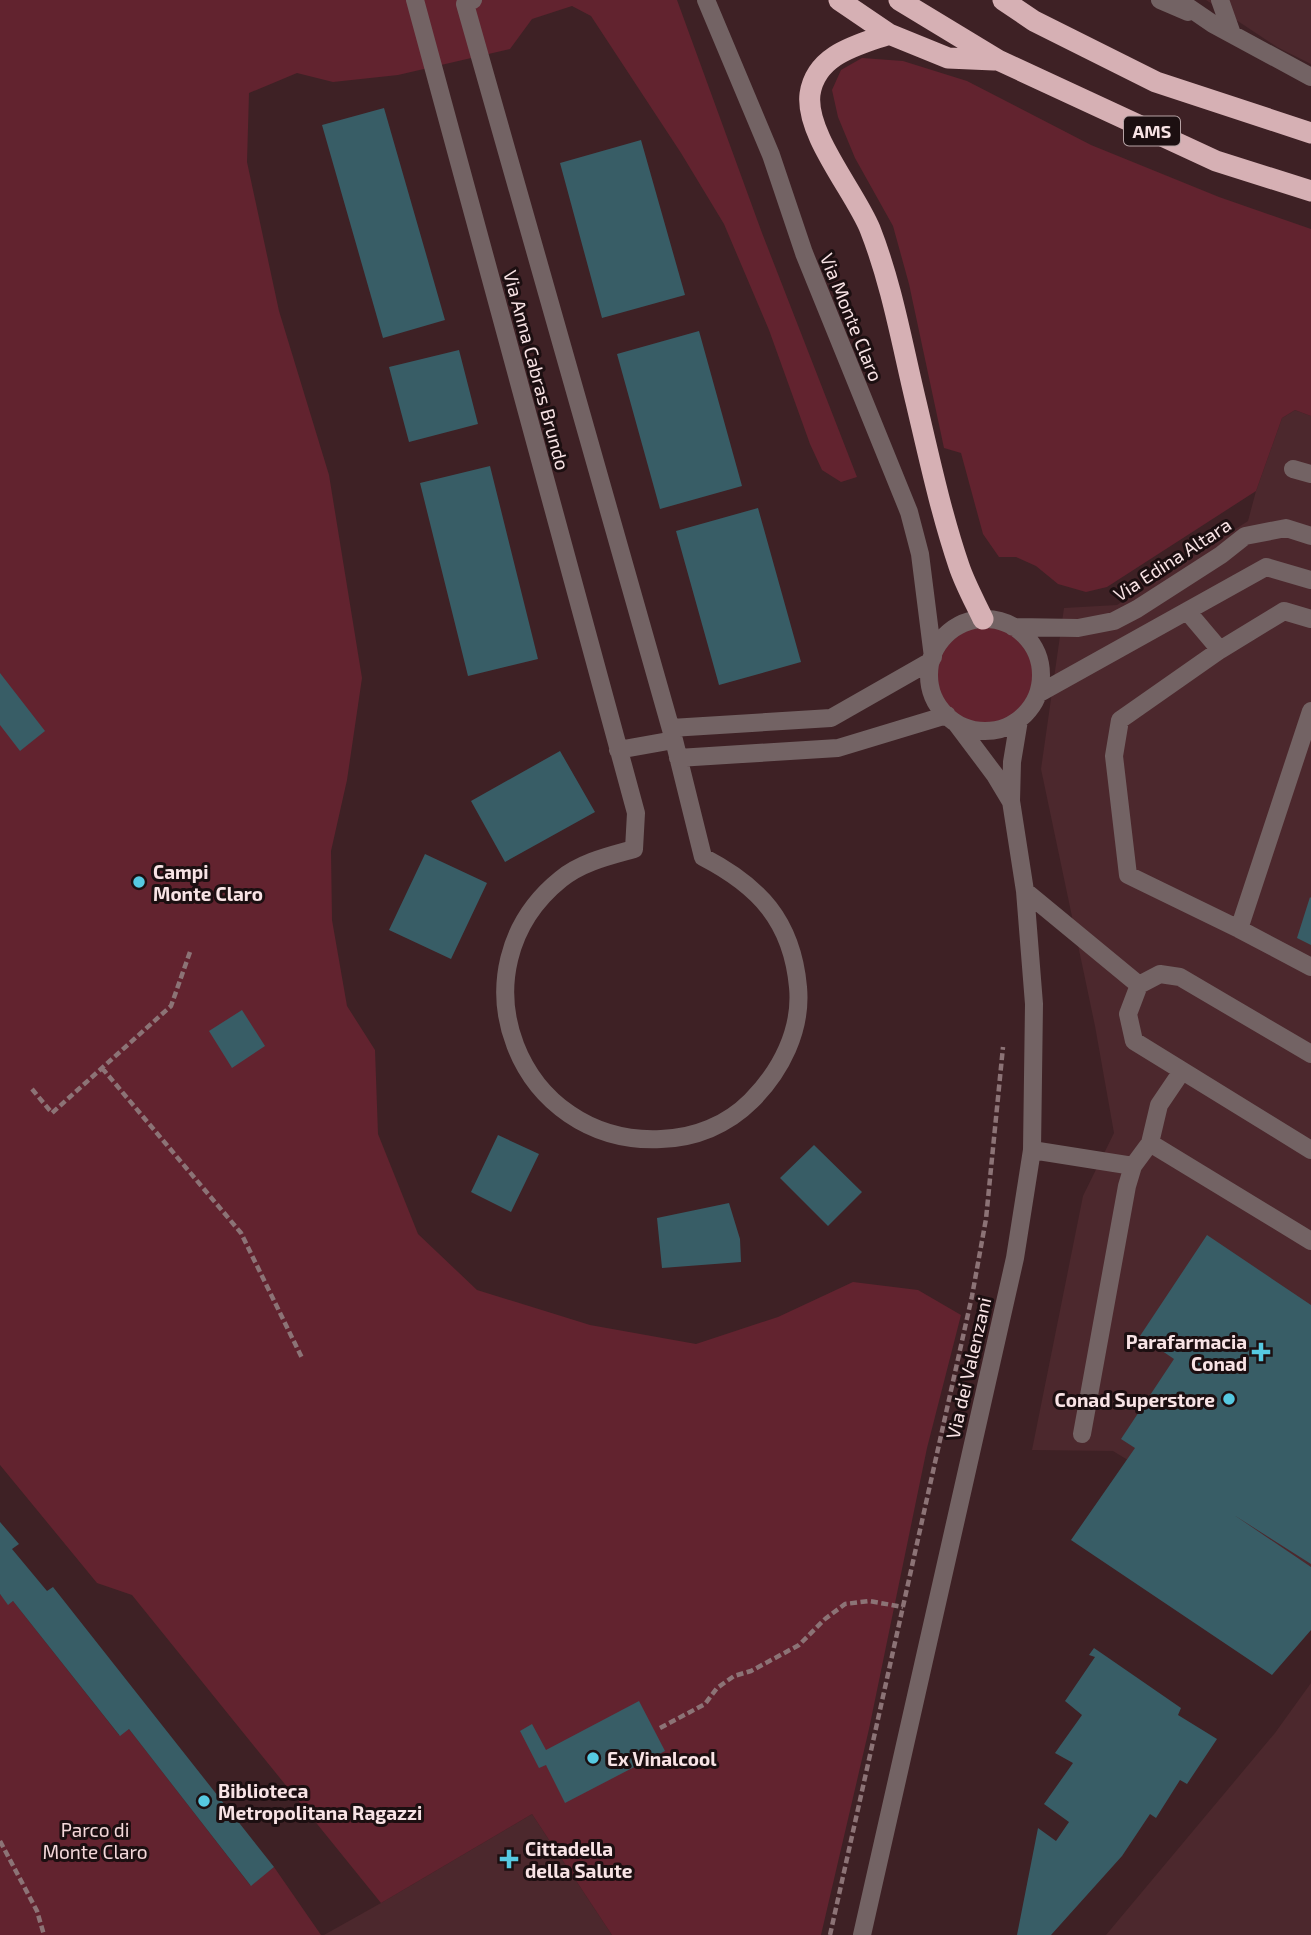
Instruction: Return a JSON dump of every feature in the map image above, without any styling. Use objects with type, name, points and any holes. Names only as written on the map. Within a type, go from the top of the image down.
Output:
[{"type":"highway","points":[[839,0],[889,34],[948,58],[998,60]]},
{"type":"highway","name":"AMS","points":[[899,0],[998,60],[1216,160],[1311,191]]},
{"type":"highway","name":"AMS","points":[[1003,0],[1034,21],[1156,82],[1311,133]]},
{"type":"highway","points":[[889,34],[837,54],[820,69],[810,95],[814,123],[869,228],[901,330],[915,400],[960,568],[983,619]]},
{"type":"street","name":"Via Anna Cabras Brundo","points":[[415,0],[636,813],[634,849],[597,859],[562,878],[534,906],[515,940],[506,978],[507,1017],[518,1055],[539,1088],[567,1114],[602,1132],[640,1140],[680,1138],[713,1128],[742,1110],[767,1086],[785,1056],[796,1023],[798,989],[793,955],[780,923],[760,895],[733,873],[703,857],[674,742],[465,4],[473,0]]},
{"type":"street","name":"Via Monte Claro","points":[[706,0],[771,155],[804,253],[909,512],[920,554],[932,659]]},
{"type":"street","points":[[1160,0],[1213,24],[1311,77]]},
{"type":"street","points":[[1178,0],[1213,24]]},
{"type":"street","points":[[1220,0],[1232,34]]},
{"type":"street","name":"Via Edina Altara","points":[[1013,627],[1078,628],[1114,621],[1138,609],[1221,555],[1245,536],[1286,528],[1311,536]]},
{"type":"street","points":[[1038,694],[1266,567],[1311,580]]},
{"type":"street","points":[[1187,611],[1220,650]]},
{"type":"street","points":[[1311,619],[1284,611],[1220,650],[1120,720],[1114,756],[1128,875],[1311,967]]},
{"type":"street","points":[[618,750],[831,718],[932,659],[937,646],[953,629],[967,622],[983,619],[998,621],[1026,636],[1035,649],[1040,664],[1038,694]]},
{"type":"street","name":"Via dei Valenzani","points":[[932,659],[930,684],[939,707],[952,719],[995,775],[1011,801]]},
{"type":"street","name":"Via dei Valenzani","points":[[862,1935],[1014,1258],[1032,1150],[1034,1004],[1025,891],[1011,801],[1012,762],[1019,720],[1038,694]]},
{"type":"street","points":[[1239,929],[1311,711]]},
{"type":"street","points":[[674,742],[838,748],[952,719],[967,727],[990,731],[1019,720]]},
{"type":"street","points":[[1025,891],[1139,985]]},
{"type":"street","points":[[1311,1054],[1180,977],[1160,974],[1139,985],[1128,1014],[1134,1041],[1311,1150]]},
{"type":"street","points":[[1082,1434],[1127,1186],[1133,1166],[1150,1143],[1159,1105],[1182,1071]]},
{"type":"street","points":[[1150,1143],[1311,1241]]},
{"type":"street","points":[[1032,1150],[1133,1166]]},
{"type":"path","points":[[32,1088],[52,1112],[171,1006],[190,952]]},
{"type":"path","points":[[830,1935],[984,1232],[1003,1043]]},
{"type":"path","points":[[103,1068],[241,1233],[302,1358]]},
{"type":"path","points":[[660,1728],[705,1704],[717,1688],[734,1676],[751,1671],[799,1644],[845,1604],[869,1601],[903,1607]]},
{"type":"path","points":[[0,1841],[37,1911],[44,1935]]},
{"type":"shaded area","points":[[1206,0],[1311,0],[1311,64],[1277,47]]},
{"type":"shaded area","points":[[1295,410],[1311,416],[1311,1572],[1113,1451],[1032,1450],[1083,1196],[1114,1133],[1095,1026],[1041,769],[1064,608],[1117,605],[1248,521],[1282,418]]},
{"type":"shaded area","points":[[1311,1683],[1311,1935],[1106,1935],[1275,1733]]},
{"type":"shaded area","name":"Cittadella della Salute","points":[[532,1814],[612,1935],[324,1935],[381,1903]]},
{"type":"green space","points":[[0,0],[677,0],[762,233],[857,477],[841,482],[822,470],[769,330],[724,224],[591,16],[572,6],[532,19],[510,49],[398,75],[333,82],[297,73],[249,93],[247,162],[279,311],[329,475],[362,678],[347,780],[331,851],[332,920],[347,1006],[375,1050],[378,1134],[418,1234],[477,1290],[590,1325],[696,1344],[778,1317],[853,1282],[918,1290],[961,1315],[927,1448],[869,1729],[821,1935],[612,1935],[532,1814],[381,1903],[132,1595],[97,1583],[0,1465]]},
{"type":"green space","points":[[862,58],[903,61],[967,81],[1091,145],[1219,197],[1311,229],[1311,416],[1295,410],[1282,418],[1256,491],[1107,587],[1086,592],[1058,584],[1036,566],[1016,557],[999,557],[983,534],[961,453],[944,448],[909,284],[893,226],[855,158],[838,117],[832,90],[841,70]]},
{"type":"green space","points":[[985,625],[1004,628],[1021,639],[1032,656],[1035,675],[1032,694],[1021,711],[1004,722],[985,725],[966,722],[949,711],[938,694],[935,675],[938,656],[949,639],[966,628]]},
{"type":"green space","name":"Parco di Monte Claro","points":[[0,1594],[8,1604],[13,1601],[119,1735],[129,1729],[250,1885],[274,1867],[321,1935],[0,1935]]},
{"type":"building","points":[[384,108],[445,320],[383,338],[322,125]]},
{"type":"building","points":[[641,140],[685,295],[602,318],[560,163]]},
{"type":"building","points":[[699,331],[742,486],[660,509],[617,354]]},
{"type":"building","points":[[459,350],[478,424],[409,442],[389,367]]},
{"type":"building","points":[[490,466],[538,659],[468,676],[420,483]]},
{"type":"building","points":[[758,508],[801,662],[719,685],[676,531]]},
{"type":"building","points":[[0,673],[45,731],[20,751],[0,725]]},
{"type":"building","points":[[560,751],[595,812],[505,862],[471,801]]},
{"type":"building","points":[[425,854],[487,883],[451,959],[389,930]]},
{"type":"building","points":[[1311,898],[1311,945],[1297,938]]},
{"type":"building","points":[[242,1010],[265,1046],[232,1068],[209,1031]]},
{"type":"building","points":[[498,1135],[539,1154],[511,1212],[471,1192]]},
{"type":"building","points":[[814,1145],[862,1192],[828,1226],[780,1178]]},
{"type":"building","points":[[729,1203],[740,1239],[741,1262],[662,1268],[657,1218]]},
{"type":"building","points":[[1207,1235],[1311,1305],[1311,1564],[1234,1515],[1311,1567],[1311,1630],[1272,1675],[1071,1540],[1135,1448],[1121,1439],[1174,1359],[1140,1336]]},
{"type":"building","points":[[0,1522],[19,1544],[12,1549],[47,1591],[53,1587],[274,1867],[251,1886],[129,1729],[120,1736],[13,1601],[8,1605],[0,1594]]},
{"type":"building","points":[[1094,1648],[1181,1708],[1178,1715],[1217,1739],[1187,1784],[1180,1780],[1156,1818],[1150,1814],[1122,1856],[1051,1935],[1017,1935],[1038,1828],[1056,1841],[1069,1822],[1044,1804],[1073,1763],[1055,1753],[1082,1715],[1065,1701],[1095,1657],[1089,1655]]},
{"type":"building","name":"Ex Vinalcool","points":[[639,1701],[665,1751],[565,1803],[546,1765],[539,1768],[520,1731],[532,1724],[546,1750]]},
{"type":"place","name":"Campi Monte Claro","points":[[139,882]]},
{"type":"place","name":"Parafarmacia Conad","points":[[1261,1352]]},
{"type":"place","name":"Conad Superstore","points":[[1229,1399]]},
{"type":"place","name":"Ex Vinalcool","points":[[593,1758]]},
{"type":"place","name":"Biblioteca Metropolitana Ragazzi","points":[[204,1801]]},
{"type":"place","name":"Cittadella della Salute","points":[[509,1859]]}]
